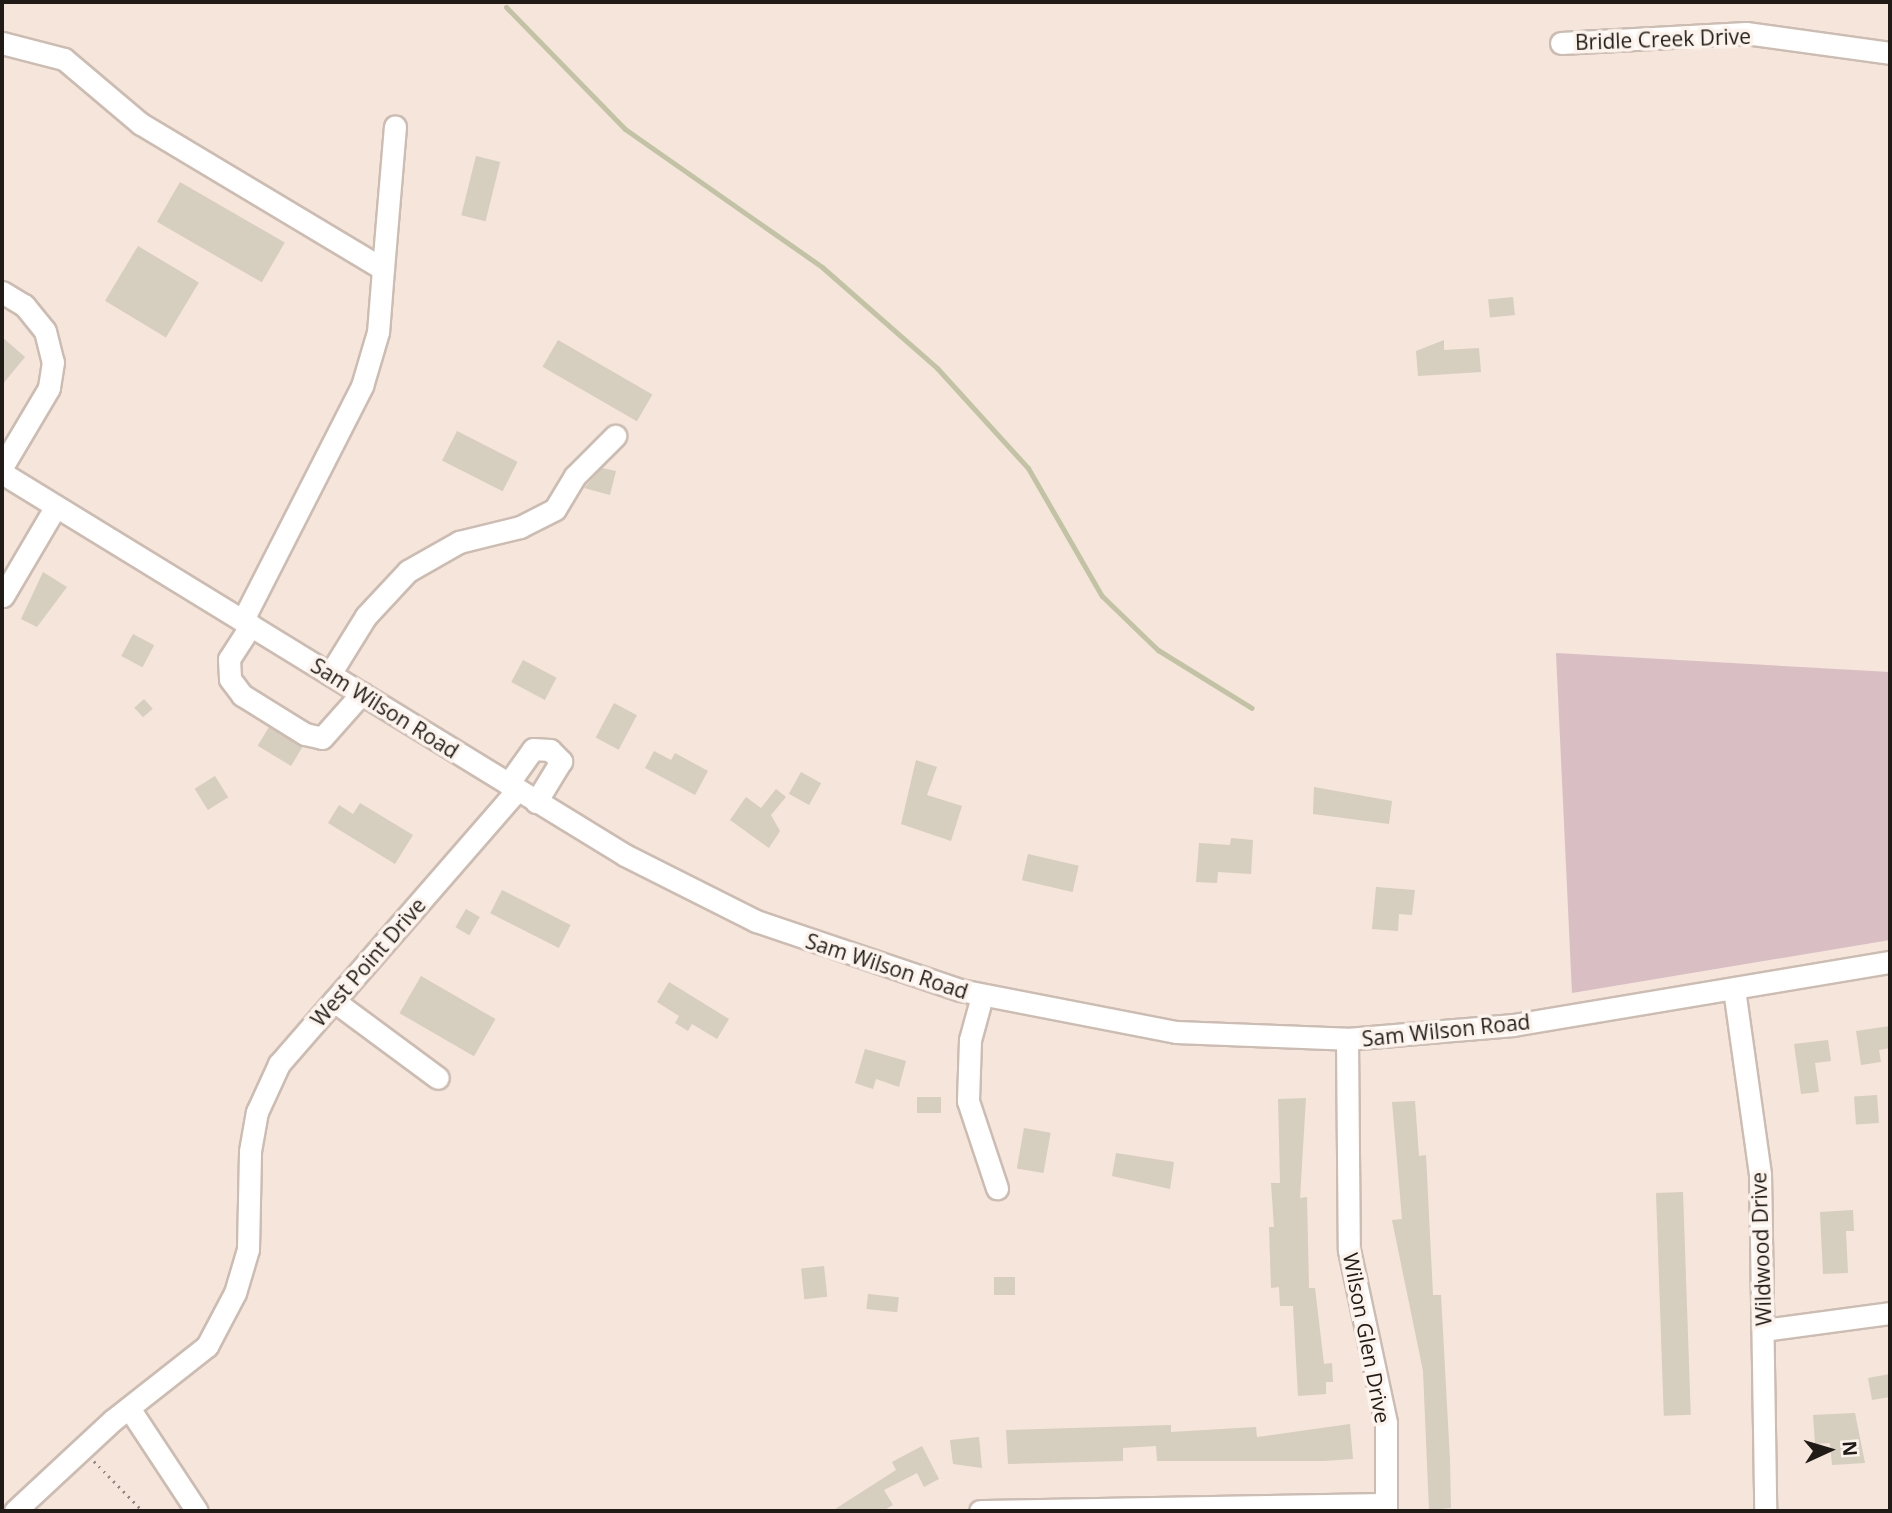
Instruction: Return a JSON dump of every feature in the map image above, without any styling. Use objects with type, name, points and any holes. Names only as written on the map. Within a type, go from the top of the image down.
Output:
[{"type":"street","name":"Bridle Creek Drive","points":[[1561,43],[1746,33],[1890,53]]},
{"type":"street","points":[[2,43],[64,59],[141,124],[383,268]]},
{"type":"street","points":[[362,693],[322,738],[305,734],[243,695],[230,679],[229,659],[362,386],[378,332],[395,127]]},
{"type":"street","points":[[2,292],[24,305],[45,331],[53,362],[50,388],[2,467]]},
{"type":"street","points":[[330,674],[366,616],[408,571],[459,542],[520,527],[555,509],[575,476],[615,436]]},
{"type":"street","name":"Sam Wilson Road","points":[[2,473],[536,802],[756,920],[982,996],[1176,1032],[1347,1039],[1513,1025],[1890,962]]},
{"type":"street","points":[[3,596],[56,506]]},
{"type":"street","name":"West Point Drive","points":[[15,1511],[129,1408],[207,1346],[235,1293],[248,1249],[250,1151],[257,1112],[279,1064],[512,787],[533,749],[550,750],[561,761],[536,802]]},
{"type":"street","name":"Wildwood Drive","points":[[1734,989],[1760,1174],[1765,1511]]},
{"type":"street","points":[[982,996],[970,1040],[968,1101],[997,1188]]},
{"type":"street","points":[[334,1001],[438,1078]]},
{"type":"street","name":"Wilson Glen Drive","points":[[1347,1039],[1349,1250],[1386,1423],[1386,1508]]},
{"type":"street","points":[[1764,1330],[1890,1313]]},
{"type":"street","points":[[129,1408],[194,1510]]},
{"type":"street","points":[[979,1511],[1386,1508]]},
{"type":"path","points":[[93,1460],[143,1511]]},
{"type":"shaded area","points":[[1556,653],[1890,672],[1890,940],[1572,993]]},
{"type":"building","points":[[476,156],[500,162],[486,221],[461,215]]},
{"type":"building","points":[[180,182],[285,242],[262,282],[157,222]]},
{"type":"building","points":[[138,246],[199,283],[166,337],[105,301]]},
{"type":"building","points":[[1513,297],[1515,315],[1490,318],[1488,300]]},
{"type":"building","points":[[2,337],[25,357],[2,385]]},
{"type":"building","points":[[558,340],[652,394],[637,421],[542,367]]},
{"type":"building","points":[[1444,340],[1444,350],[1479,348],[1481,372],[1418,376],[1416,351]]},
{"type":"building","points":[[457,431],[518,462],[503,491],[442,460]]},
{"type":"building","points":[[602,468],[616,471],[610,495],[584,488]]},
{"type":"building","points":[[43,572],[67,587],[37,627],[21,619]]},
{"type":"building","points":[[133,634],[154,645],[142,667],[121,656]]},
{"type":"building","points":[[523,660],[557,678],[545,700],[511,682]]},
{"type":"building","points":[[144,699],[153,709],[143,717],[134,708]]},
{"type":"building","points":[[614,703],[637,715],[619,750],[596,737]]},
{"type":"building","points":[[269,727],[302,747],[291,766],[258,746]]},
{"type":"building","points":[[654,751],[671,760],[675,753],[708,771],[695,795],[645,768]]},
{"type":"building","points":[[916,760],[937,767],[927,795],[962,806],[951,841],[901,824]]},
{"type":"building","points":[[801,772],[821,783],[809,805],[789,794]]},
{"type":"building","points":[[215,776],[228,797],[208,810],[195,789]]},
{"type":"building","points":[[1314,787],[1392,801],[1389,824],[1313,814]]},
{"type":"building","points":[[776,789],[786,797],[771,815],[780,831],[769,848],[730,820],[746,797],[761,808]]},
{"type":"building","points":[[360,803],[413,835],[395,864],[328,823],[339,805],[353,814]]},
{"type":"building","points":[[1231,838],[1253,840],[1251,874],[1218,872],[1217,883],[1196,882],[1199,843],[1230,845]]},
{"type":"building","points":[[1028,854],[1079,866],[1073,892],[1022,880]]},
{"type":"building","points":[[1376,887],[1415,890],[1412,915],[1399,914],[1398,931],[1372,929]]},
{"type":"building","points":[[502,890],[571,925],[559,948],[490,913]]},
{"type":"building","points":[[466,909],[480,917],[469,935],[456,927]]},
{"type":"building","points":[[421,976],[495,1019],[474,1056],[400,1013]]},
{"type":"building","points":[[669,982],[729,1019],[717,1039],[692,1024],[688,1031],[675,1023],[679,1016],[657,1002]]},
{"type":"building","points":[[1890,1026],[1890,1048],[1879,1050],[1881,1062],[1861,1065],[1856,1031]]},
{"type":"building","points":[[1828,1040],[1831,1061],[1815,1063],[1819,1092],[1801,1094],[1794,1044]]},
{"type":"building","points":[[865,1049],[906,1061],[899,1087],[876,1079],[873,1089],[855,1083]]},
{"type":"building","points":[[1877,1095],[1879,1123],[1856,1125],[1854,1097]]},
{"type":"building","points":[[917,1097],[941,1097],[941,1113],[917,1113]]},
{"type":"building","points":[[1306,1098],[1300,1198],[1307,1197],[1309,1288],[1315,1288],[1324,1364],[1332,1363],[1333,1382],[1326,1382],[1326,1394],[1298,1396],[1293,1306],[1280,1306],[1279,1287],[1271,1288],[1269,1227],[1274,1227],[1271,1183],[1280,1183],[1278,1099]]},
{"type":"building","points":[[1415,1101],[1419,1156],[1426,1155],[1433,1295],[1441,1295],[1450,1460],[1451,1508],[1429,1510],[1423,1371],[1392,1220],[1402,1219],[1392,1102]]},
{"type":"building","points":[[1024,1128],[1051,1133],[1043,1173],[1017,1168]]},
{"type":"building","points":[[1116,1153],[1174,1162],[1170,1189],[1112,1176]]},
{"type":"building","points":[[1683,1192],[1691,1415],[1664,1416],[1656,1193]]},
{"type":"building","points":[[1853,1210],[1854,1231],[1846,1231],[1848,1273],[1823,1274],[1820,1212]]},
{"type":"building","points":[[824,1266],[827,1297],[804,1299],[801,1268]]},
{"type":"building","points":[[994,1277],[1015,1277],[1015,1295],[994,1295]]},
{"type":"building","points":[[868,1294],[899,1297],[897,1312],[866,1309]]},
{"type":"building","points":[[1890,1374],[1890,1397],[1872,1400],[1868,1378]]},
{"type":"building","points":[[1855,1413],[1865,1463],[1832,1465],[1830,1443],[1815,1444],[1813,1415]]},
{"type":"building","points":[[1350,1424],[1353,1459],[1157,1461],[1156,1446],[1123,1448],[1123,1461],[1008,1464],[1006,1430],[1171,1425],[1171,1432],[1256,1427],[1257,1437]]},
{"type":"building","points":[[979,1437],[982,1468],[953,1464],[950,1440]]},
{"type":"building","points":[[922,1446],[939,1479],[924,1487],[917,1473],[884,1490],[893,1505],[883,1511],[832,1511],[896,1470],[892,1462]]},
{"type":"waterway","points":[[506,7],[625,129],[822,267],[937,368],[1028,468],[1102,596],[1158,650],[1252,708]]}]
